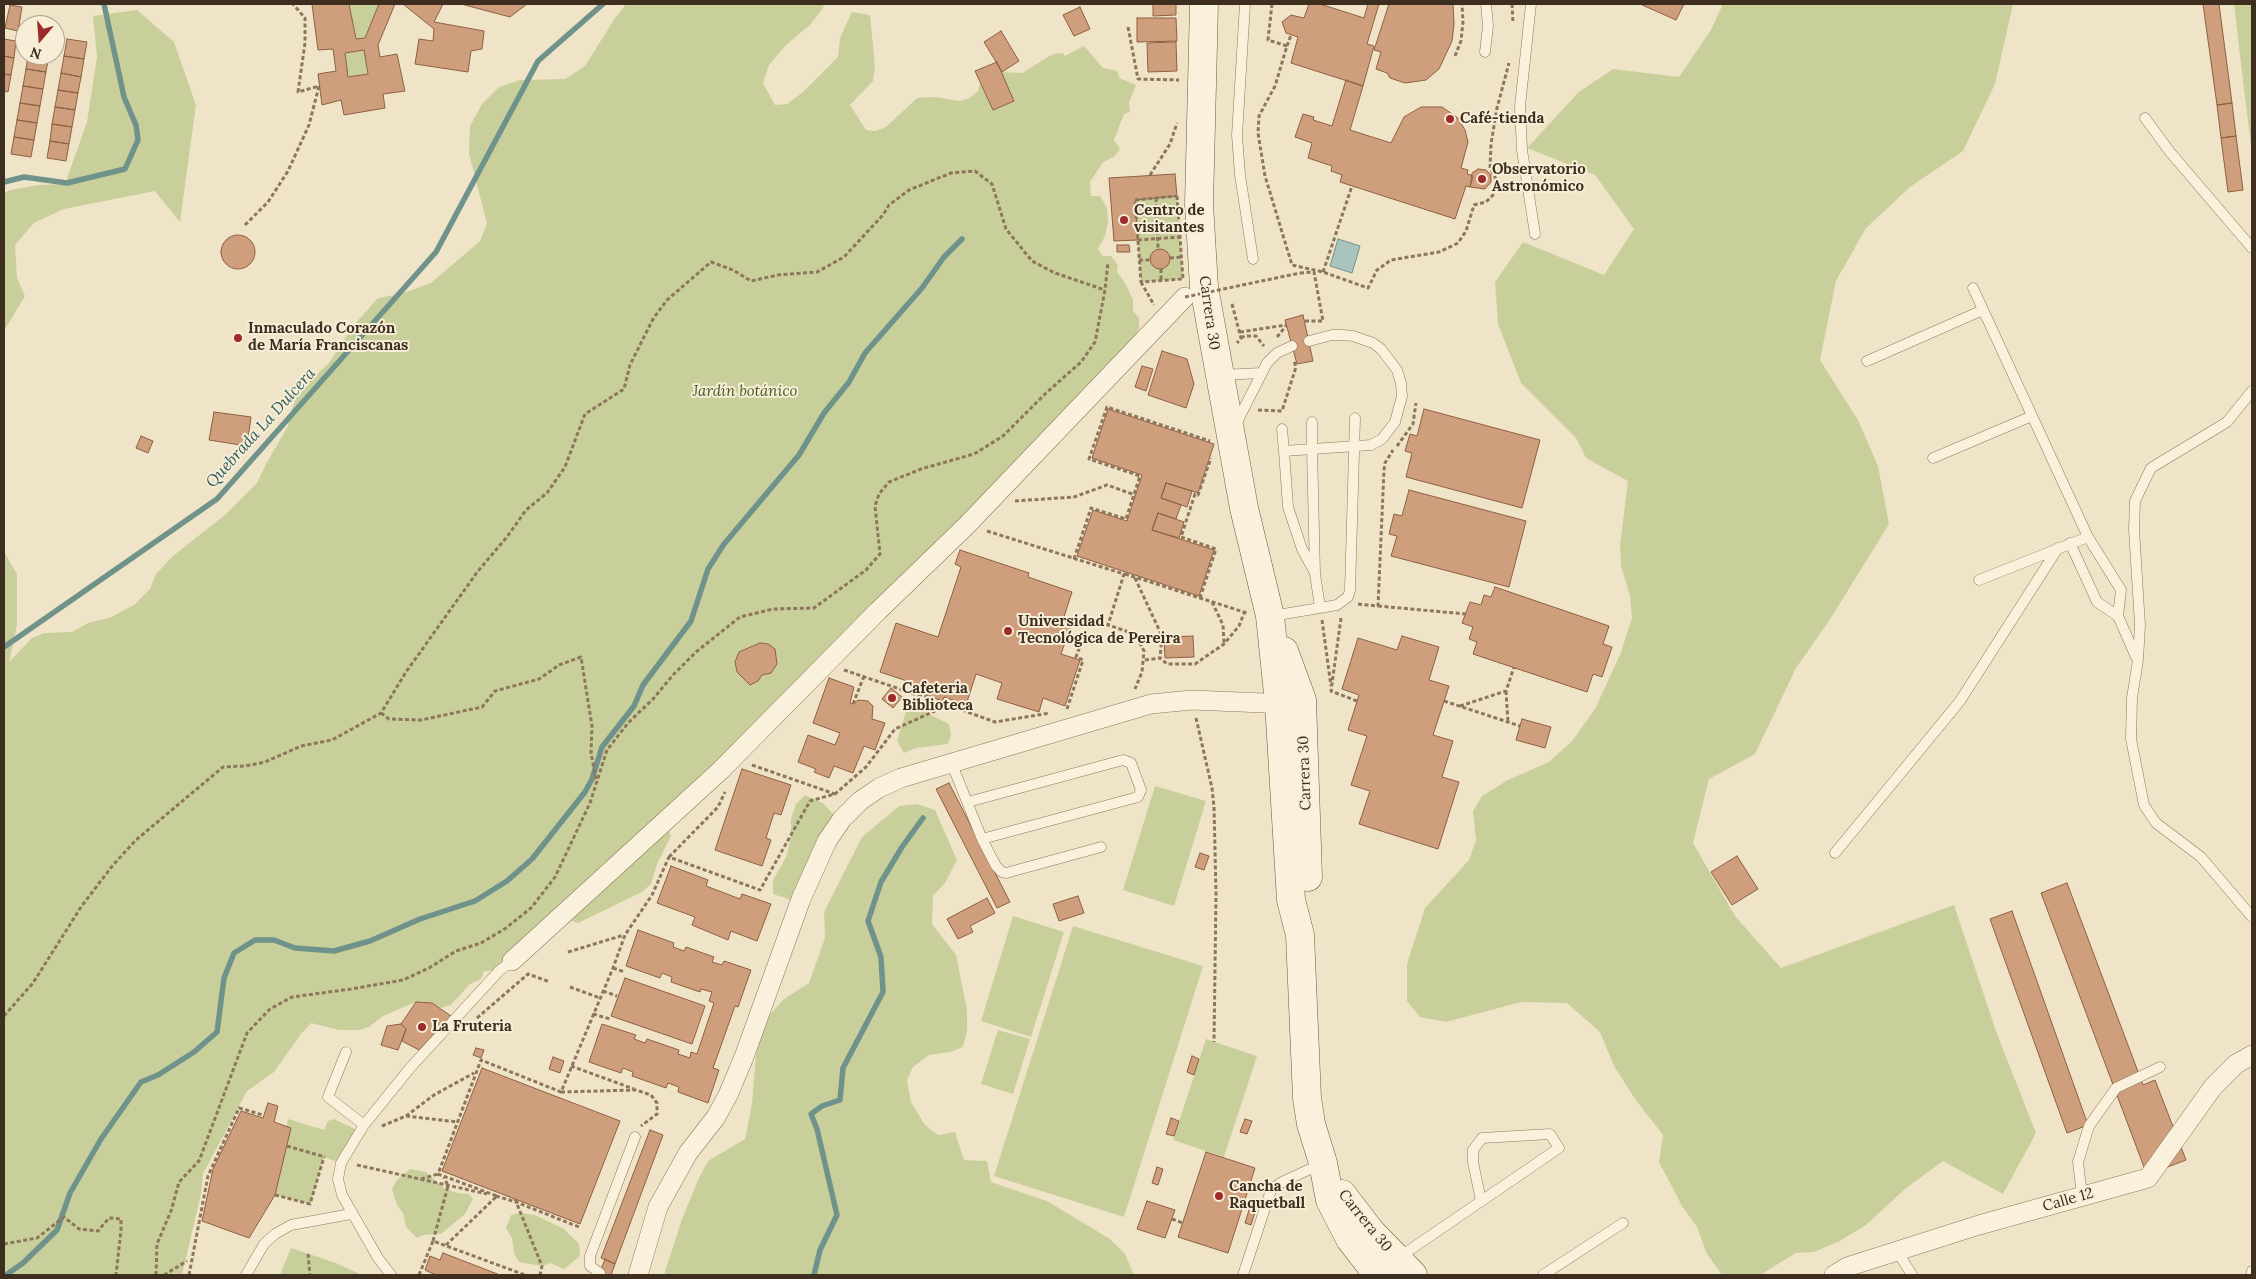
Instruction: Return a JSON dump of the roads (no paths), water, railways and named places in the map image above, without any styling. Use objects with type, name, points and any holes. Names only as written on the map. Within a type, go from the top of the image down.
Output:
[{"type":"street","name":"Carrera 30","points":[[1204,4],[1199,204],[1204,287],[1218,375],[1220,443],[1244,508],[1257,614],[1291,701],[1292,900],[1300,935],[1307,1098],[1316,1144],[1323,1163],[1358,1217],[1396,1270]]},
{"type":"street","points":[[512,961],[683,806],[967,525],[1185,297]]},
{"type":"street","points":[[638,1275],[658,1207],[688,1153],[716,1117],[728,1095],[744,1057],[802,899],[827,841],[842,819],[860,801],[879,788],[901,778],[1150,704],[1192,700],[1291,701]]},
{"type":"street","name":"Calle 12","points":[[1834,1275],[1847,1267],[1979,1224],[2148,1178],[2213,1087],[2236,1064],[2252,1055]]},
{"type":"lane","points":[[1246,4],[1237,135],[1240,175],[1253,259]]},
{"type":"lane","points":[[1485,52],[1488,26],[1486,4]]},
{"type":"lane","points":[[1531,4],[1520,114],[1522,150],[1535,234]]},
{"type":"lane","points":[[2145,118],[2170,152],[2252,248]]},
{"type":"lane","points":[[1973,288],[2088,537],[2121,590],[2118,616],[2138,660]]},
{"type":"lane","points":[[1867,361],[1983,310]]},
{"type":"lane","points":[[1284,451],[1372,445],[1382,439],[1395,422],[1402,396],[1397,370],[1381,349],[1353,336],[1332,335],[1309,342]]},
{"type":"lane","points":[[1220,443],[1272,358],[1290,347]]},
{"type":"lane","points":[[1218,375],[1262,374]]},
{"type":"lane","points":[[2252,392],[2227,422],[2151,468],[2135,501],[2134,530],[2140,625],[2138,660],[2132,698],[2131,739],[2144,805],[2156,823],[2201,857],[2252,916]]},
{"type":"lane","points":[[1933,458],[2032,416]]},
{"type":"lane","points":[[1257,614],[1337,605],[1343,602],[1350,590],[1356,418]]},
{"type":"lane","points":[[1312,422],[1315,574],[1320,607]]},
{"type":"lane","points":[[1282,429],[1288,507],[1302,549],[1315,574]]},
{"type":"lane","points":[[1979,580],[2088,537]]},
{"type":"lane","points":[[2070,543],[2097,602],[2118,616]]},
{"type":"lane","points":[[1835,853],[1960,701],[2058,548]]},
{"type":"lane","points":[[968,802],[1123,760],[1131,763],[1141,790],[1138,797],[982,839]]},
{"type":"lane","points":[[951,762],[982,839],[999,870],[1006,873],[1101,847]]},
{"type":"lane","points":[[391,1275],[378,1258],[351,1214],[338,1185],[345,1163],[364,1124],[417,1061],[499,970],[512,961]]},
{"type":"lane","points":[[346,1052],[328,1096],[364,1124]]},
{"type":"lane","points":[[2082,1196],[2078,1162],[2090,1126],[2116,1088],[2160,1068]]},
{"type":"lane","points":[[1396,1270],[1481,1201],[1559,1148],[1550,1134],[1482,1138],[1473,1150],[1473,1162],[1481,1201]]},
{"type":"lane","points":[[600,1272],[590,1266],[590,1256],[635,1137]]},
{"type":"lane","points":[[1243,1275],[1271,1190],[1282,1182],[1323,1163]]},
{"type":"lane","points":[[246,1275],[264,1244],[275,1234],[291,1225],[351,1214]]},
{"type":"lane","points":[[1544,1275],[1623,1223]]},
{"type":"lane","points":[[1898,1251],[1912,1275]]},
{"type":"lane","points":[[2251,1275],[2252,1271]]},
{"type":"water","points":[[1338,239],[1360,246],[1352,273],[1330,266]]},
{"type":"waterway","points":[[4,182],[24,177],[67,183],[125,169],[138,140],[136,125],[124,97],[104,4]]},
{"type":"waterway","name":"Quebrada La Dulcera","points":[[4,647],[217,499],[436,252],[538,61],[603,4]]},
{"type":"waterway","points":[[6,1275],[23,1263],[57,1230],[70,1193],[101,1139],[141,1082],[158,1075],[194,1052],[217,1032],[224,978],[234,953],[255,940],[274,940],[295,948],[334,951],[370,941],[420,919],[475,901],[507,881],[532,859],[585,792],[592,779],[602,747],[634,706],[643,685],[691,621],[708,569],[724,544],[799,455],[824,413],[849,382],[865,353],[922,288],[944,257],[962,239]]},
{"type":"waterway","name":"Quebrada La Dulcera","points":[[814,1275],[820,1250],[837,1215],[817,1129],[811,1114],[822,1106],[840,1100],[843,1068],[883,992],[881,957],[868,921],[881,882],[902,847],[923,818]]},
{"type":"place","name":"Café-tienda","points":[[1450,119]]},
{"type":"place","name":"Observatorio Astronómico","points":[[1482,179]]},
{"type":"place","name":"Centro de visitantes","points":[[1124,220]]},
{"type":"place","name":"Inmaculado Corazón de María Franciscanas","points":[[238,338]]},
{"type":"place","name":"Universidad Tecnológica de Pereira","points":[[1008,631]]},
{"type":"place","name":"Cafeteria Biblioteca","points":[[892,698]]},
{"type":"place","name":"La Fruteria","points":[[422,1027]]},
{"type":"place","name":"Cancha de Raquetball","points":[[1219,1196]]},
{"type":"park label","name":"Jardín botánico","points":[[745,392]]}]
